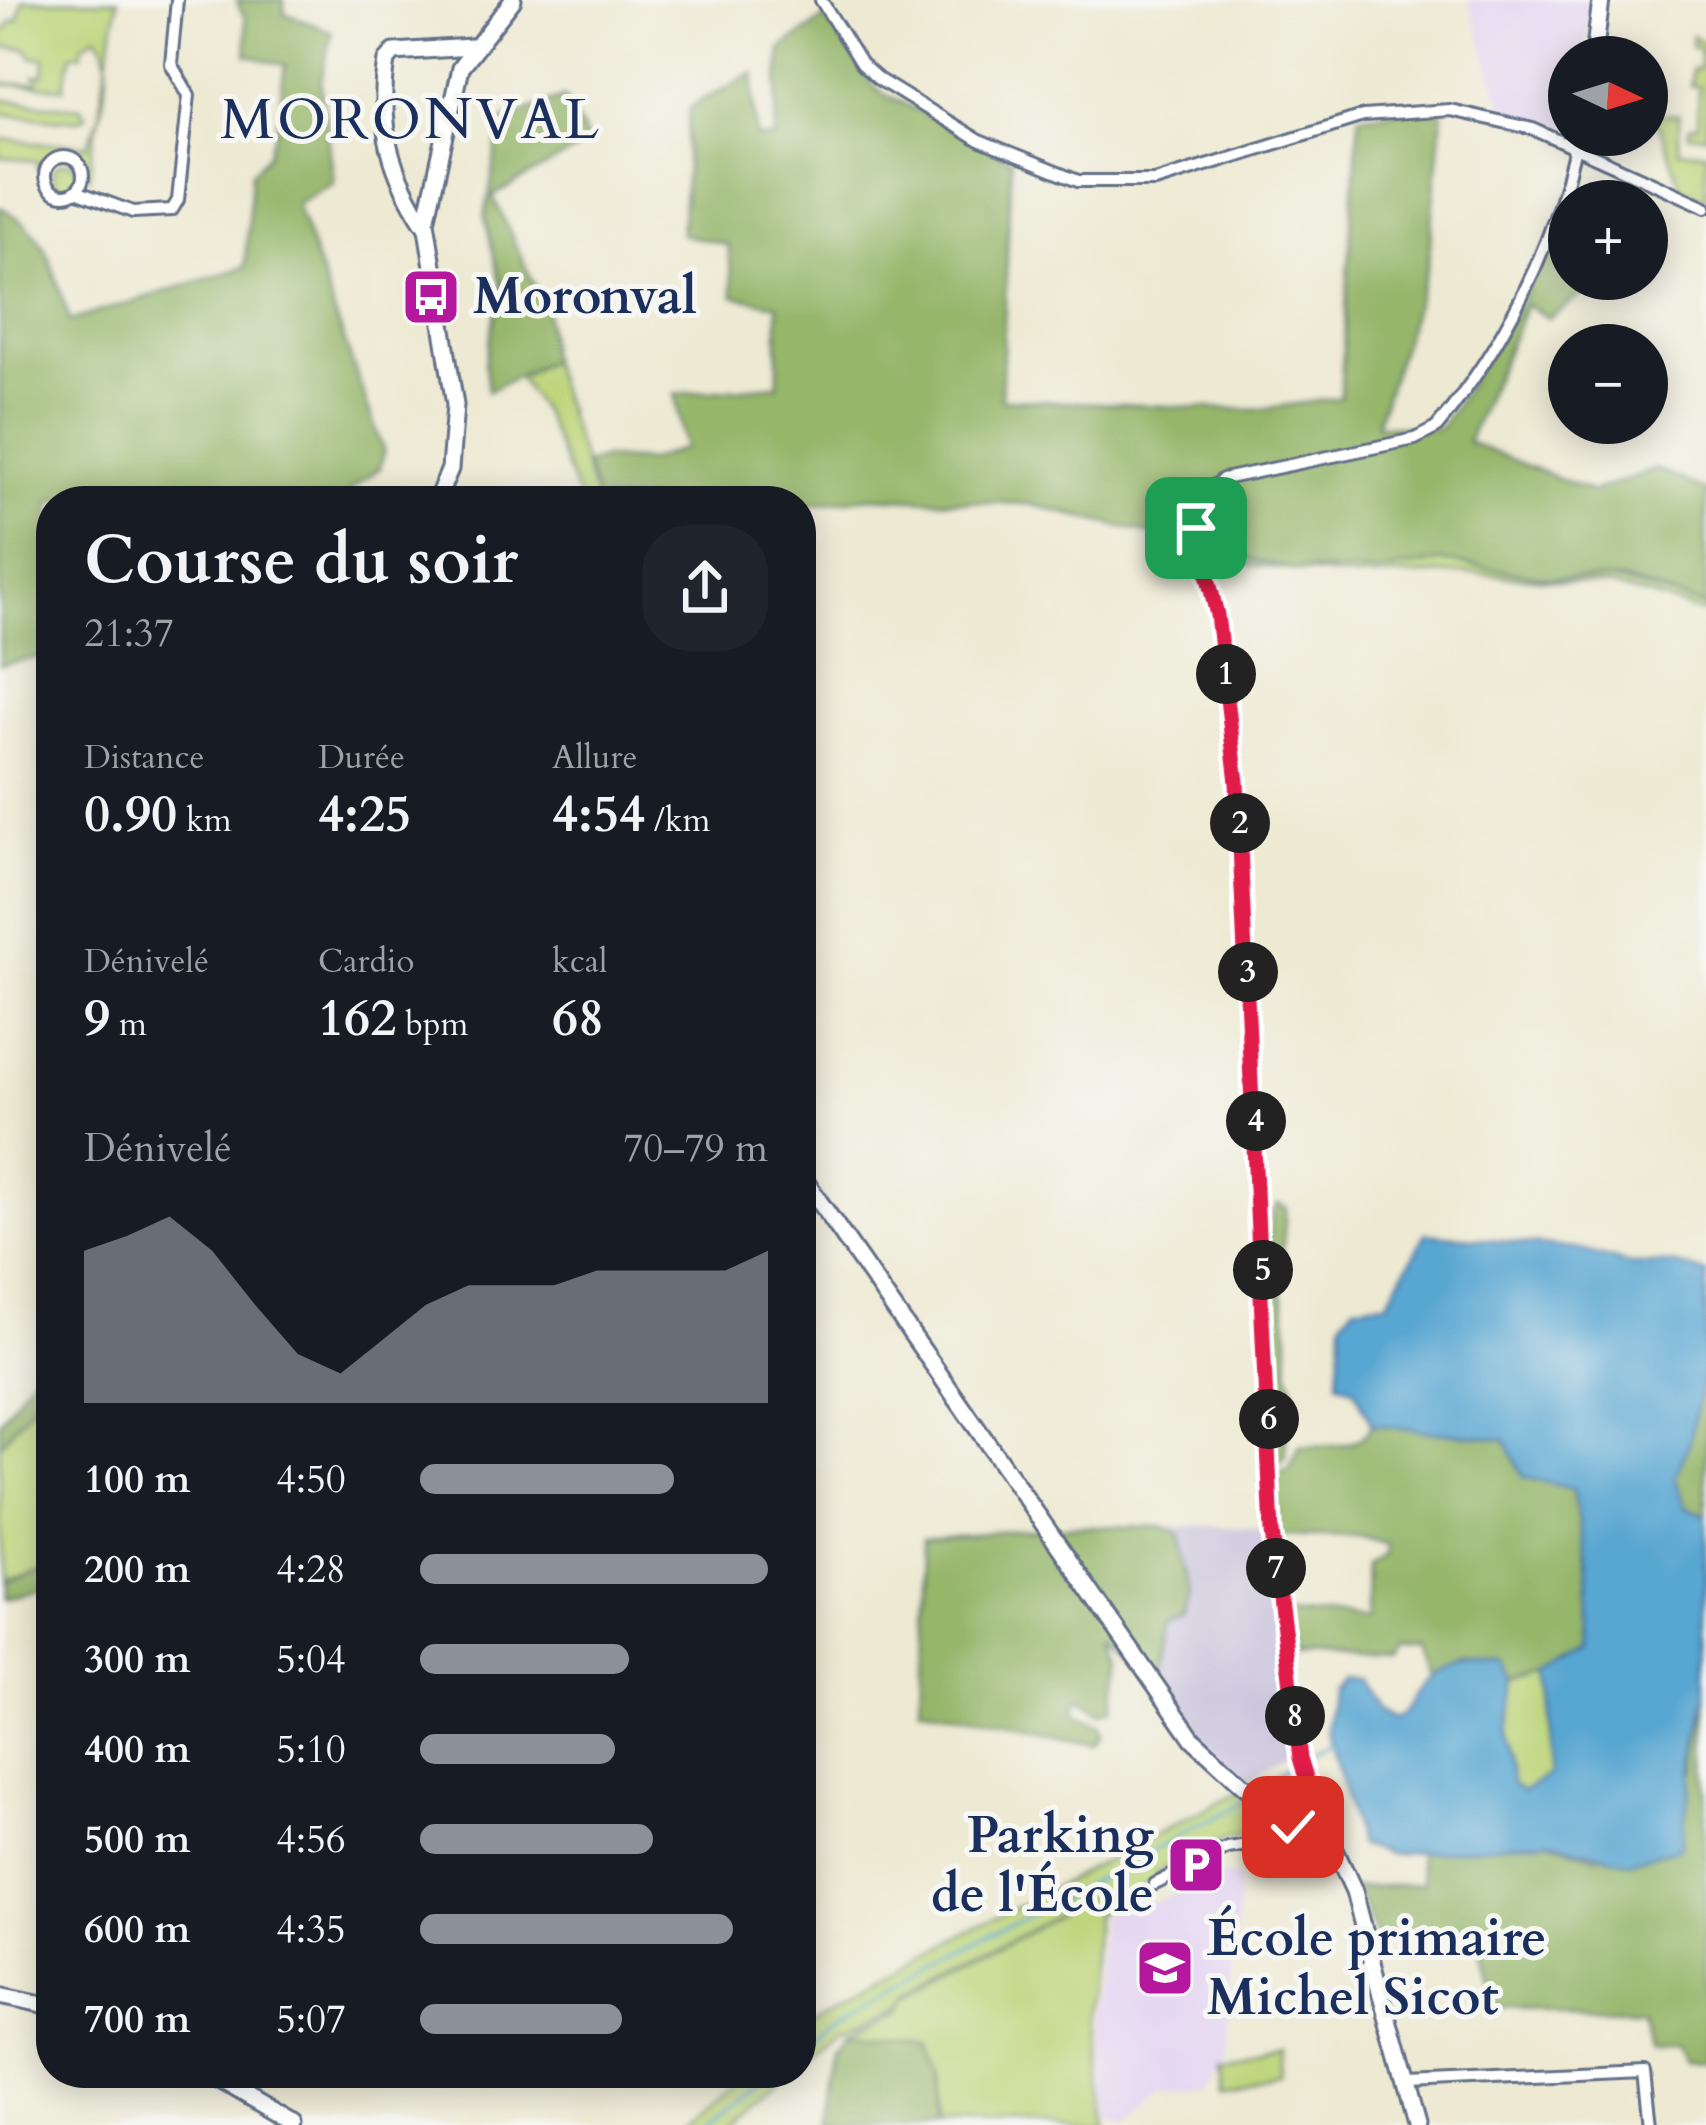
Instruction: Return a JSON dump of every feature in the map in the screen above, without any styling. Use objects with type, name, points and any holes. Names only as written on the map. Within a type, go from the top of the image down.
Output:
[{"type":"street","points":[[76,191],[152,213],[172,210],[178,200],[189,95],[171,64],[177,0]]},
{"type":"street","points":[[442,486],[449,469],[455,405],[426,227],[456,82],[473,46],[501,21],[513,0]]},
{"type":"street","points":[[821,0],[855,56],[878,80],[979,141],[1078,181],[1154,181],[1363,116],[1408,110],[1505,119],[1548,133]]},
{"type":"street","points":[[1597,36],[1601,0]]},
{"type":"street","points":[[426,227],[403,196],[388,157],[387,60],[394,52],[453,52],[473,46]]},
{"type":"street","points":[[1203,495],[1223,479],[1415,439],[1436,428],[1526,285],[1562,203],[1573,156]]},
{"type":"street","points":[[1604,156],[1706,207]]},
{"type":"street","points":[[1156,1884],[1234,1846],[1269,1843],[1307,1829],[1318,1816],[1301,1762],[1272,1532],[1238,796],[1220,635],[1197,515]]},
{"type":"street","points":[[816,1198],[1193,1739],[1343,1863],[1418,2125]]},
{"type":"street","points":[[0,1995],[36,2003]]},
{"type":"street","points":[[1407,2083],[1645,2072],[1651,2125]]},
{"type":"street","points":[[229,2088],[294,2125]]},
{"type":"shaded area","points":[[1468,0],[1592,0],[1586,36],[1548,36],[1548,130],[1505,112]]},
{"type":"shaded area","points":[[1165,1527],[1268,1530],[1297,1751],[1248,1784],[1205,1744],[1157,1678],[1168,1643],[1168,1621],[1183,1615],[1190,1595],[1183,1542]]},
{"type":"shaded area","name":"École primaire Michel Sicot","points":[[1214,1874],[1239,1876],[1226,2050],[1209,2083],[1167,2087],[1125,2121],[1108,2116],[1094,2019],[1102,1917],[1131,1903],[1157,1902]]},
{"type":"green space","points":[[23,0],[118,0],[108,64],[97,35],[83,44],[81,54],[72,54],[64,88],[0,84],[38,84],[35,76],[44,76],[45,58],[32,57],[27,49],[0,47],[0,37],[13,20],[18,21]]},
{"type":"green space","points":[[236,0],[284,0],[284,13],[332,32],[321,82],[334,182],[296,204],[384,453],[380,468],[355,486],[36,486],[36,658],[0,665],[0,207],[40,241],[70,321],[245,267],[251,173],[270,152],[277,132],[285,65],[247,55],[245,18]]},
{"type":"green space","points":[[825,18],[875,88],[1011,161],[1001,399],[1254,410],[1340,398],[1359,114],[1443,106],[1428,265],[1376,425],[1439,429],[1520,304],[1548,248],[1548,300],[1575,300],[1548,318],[1526,305],[1467,442],[1593,492],[1656,469],[1706,491],[1706,606],[1622,580],[1547,577],[1443,561],[1377,573],[1296,570],[1028,504],[870,497],[816,504],[816,486],[592,486],[586,464],[604,458],[647,461],[685,448],[675,394],[778,385],[778,305],[734,296],[728,245],[681,234],[690,107],[754,72],[758,138],[776,139],[781,49]]},
{"type":"green space","points":[[1692,36],[1706,44],[1706,135],[1689,134],[1689,127],[1697,126],[1698,86],[1690,86],[1691,70],[1699,69],[1700,48],[1692,47]]},
{"type":"green space","points":[[565,96],[589,143],[493,196],[546,311],[549,360],[488,391],[485,363],[501,286],[485,218],[503,119]]},
{"type":"green space","points":[[0,100],[80,107],[85,115],[78,120],[0,113]]},
{"type":"green space","points":[[99,115],[89,177],[70,154],[51,158],[43,171],[38,170],[38,161],[0,158],[0,139],[88,146]]},
{"type":"green space","points":[[1668,116],[1679,116],[1679,151],[1706,152],[1706,198],[1681,188],[1668,153]]},
{"type":"green space","points":[[65,163],[78,176],[65,189],[52,176]]},
{"type":"green space","points":[[549,360],[591,486],[574,486],[544,415],[519,378]]},
{"type":"green space","points":[[1203,550],[1296,570],[1443,561],[1547,577],[1605,578],[1706,606],[1706,613],[1610,585],[1471,573],[1354,578],[1232,563],[1208,566]]},
{"type":"green space","points":[[1278,1204],[1286,1208],[1280,1280],[1289,1337],[1288,1370],[1297,1399],[1286,1427],[1286,1457],[1279,1463],[1273,1455],[1267,1282],[1268,1246]]},
{"type":"green space","points":[[1706,1360],[1706,1515],[1686,1507],[1675,1478],[1689,1444]]},
{"type":"green space","points":[[36,1369],[36,1400],[0,1445],[0,1422]]},
{"type":"green space","points":[[36,1400],[36,1566],[0,1581],[0,1445]]},
{"type":"green space","points":[[1372,1425],[1505,1439],[1523,1477],[1573,1489],[1588,1571],[1593,1649],[1552,1673],[1517,1683],[1508,1668],[1464,1663],[1432,1676],[1421,1650],[1399,1650],[1393,1659],[1296,1655],[1286,1614],[1370,1620],[1371,1565],[1387,1555],[1388,1545],[1363,1537],[1279,1535],[1276,1475],[1290,1468],[1300,1447],[1350,1443]]},
{"type":"green space","points":[[1071,1526],[1165,1527],[1180,1534],[1190,1595],[1183,1615],[1168,1621],[1160,1676],[1111,1630],[1122,1657],[1113,1708],[1101,1713],[1083,1699],[1075,1706],[1078,1715],[1099,1726],[1101,1735],[1093,1745],[920,1707],[924,1538]]},
{"type":"green space","points":[[36,1566],[36,1588],[0,1598],[0,1581]]},
{"type":"green space","points":[[1552,1673],[1550,1776],[1522,1791],[1511,1784],[1507,1734],[1517,1683]]},
{"type":"green space","points":[[1706,1693],[1706,2062],[1684,2061],[1677,2045],[1651,2045],[1641,2010],[1494,2008],[1477,1933],[1377,1938],[1355,1888],[1422,1884],[1417,1851],[1548,1841],[1597,1857],[1696,1770]]},
{"type":"green space","points":[[1239,1792],[1257,1809],[1261,1834],[1225,1838],[1156,1872],[1158,1879],[1096,1915],[1089,2018],[1106,2125],[939,2125],[938,2076],[924,2041],[848,2031],[904,2009],[909,1999],[903,2006],[841,2028],[816,2049],[816,2012],[821,2008]],"holes":[[[1082,1903],[910,1998],[914,1992]]]},
{"type":"green space","points":[[853,2030],[929,2043],[938,2076],[939,2125],[829,2125],[838,2046]]},
{"type":"green space","points":[[1278,2049],[1280,2076],[1226,2081],[1223,2054]]},
{"type":"green space","points":[[727,2088],[772,2088],[729,2125],[684,2125]]},
{"type":"water","points":[[1426,1233],[1578,1249],[1631,1264],[1673,1264],[1706,1273],[1706,1360],[1689,1444],[1675,1478],[1686,1507],[1706,1515],[1706,1693],[1681,1847],[1628,1861],[1548,1841],[1389,1855],[1358,1845],[1328,1732],[1332,1690],[1342,1679],[1358,1679],[1378,1712],[1393,1720],[1428,1680],[1448,1668],[1508,1668],[1517,1683],[1507,1733],[1511,1784],[1522,1791],[1550,1776],[1552,1673],[1593,1648],[1588,1571],[1573,1489],[1523,1477],[1505,1439],[1372,1425],[1355,1390],[1338,1382],[1342,1320],[1355,1304],[1387,1302]]},
{"type":"waterway","points":[[1306,1758],[1332,1744]]},
{"type":"waterway","points":[[1262,1788],[1297,1762]]},
{"type":"waterway","points":[[816,2034],[835,2018],[1250,1799]]},
{"type":"waterway","points":[[705,2125],[751,2088]]},
{"type":"place","name":"Moronval","points":[[431,297]]},
{"type":"place","name":"Parking de l'École","points":[[1196,1865]]},
{"type":"place","name":"École primaire Michel Sicot","points":[[1165,1968]]},
{"type":"district","name":"MORONVAL","points":[[411,120]]},
{"type":"route","points":[[1196,528],[1220,635],[1239,811],[1272,1532],[1300,1758],[1318,1816],[1314,1834],[1299,1824],[1293,1827]]}]
